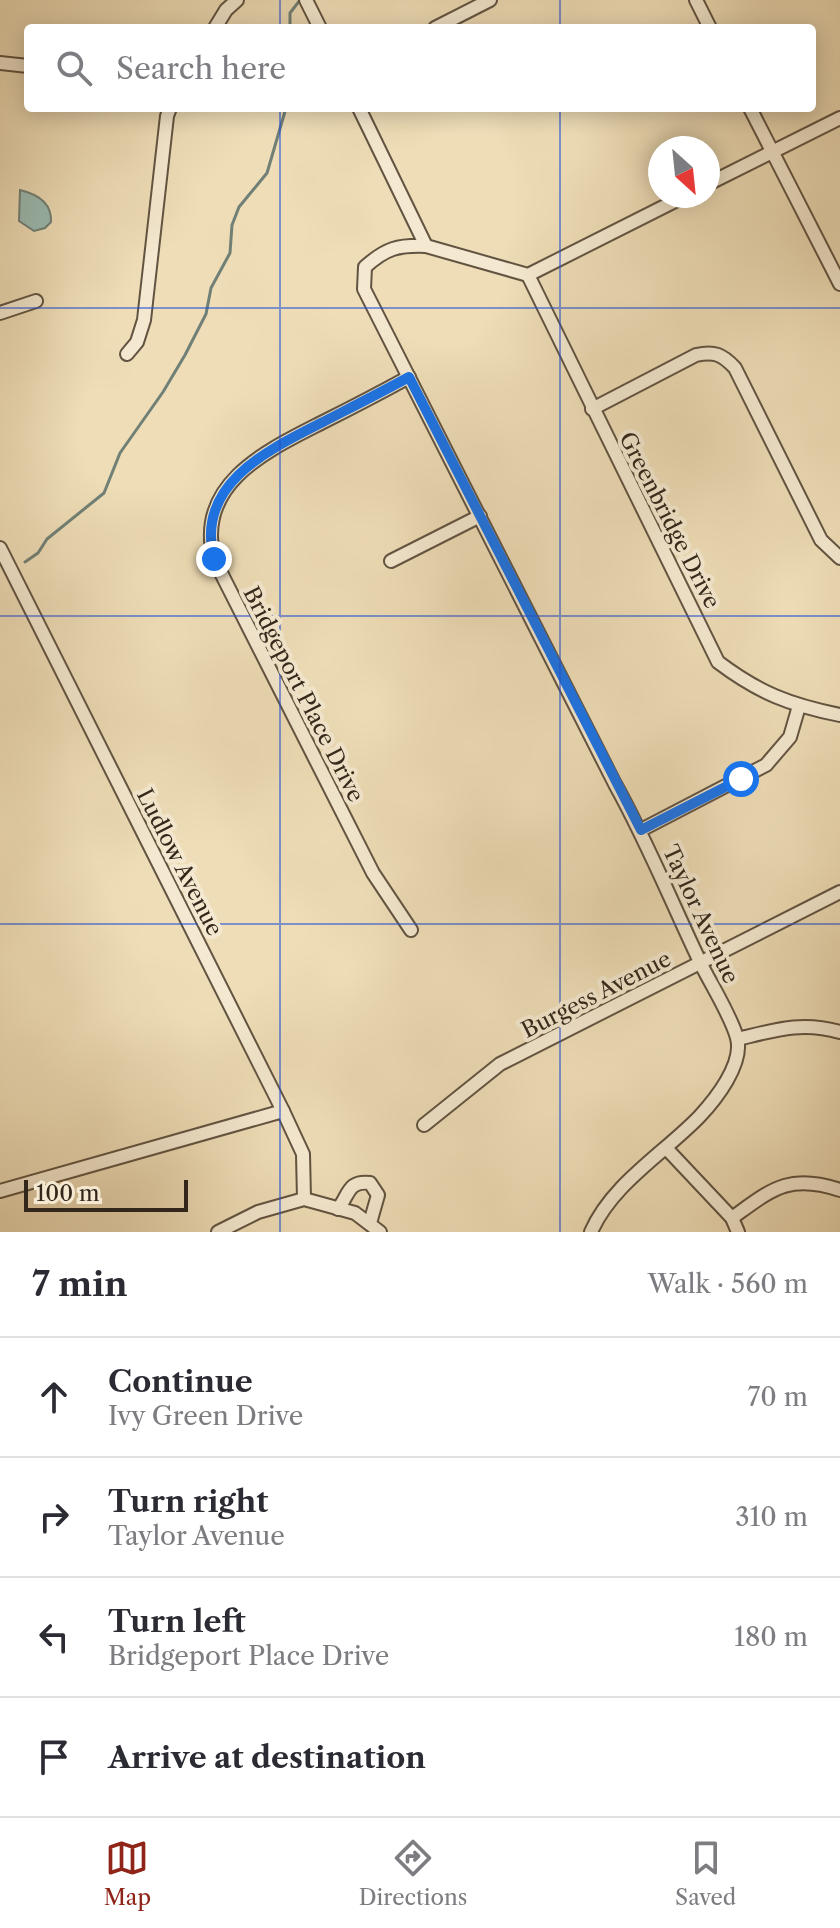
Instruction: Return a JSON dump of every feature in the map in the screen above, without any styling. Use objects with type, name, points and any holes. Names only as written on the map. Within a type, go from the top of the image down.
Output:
[{"type":"street","points":[[217,24],[237,0]]},
{"type":"street","points":[[443,24],[490,0]]},
{"type":"street","points":[[696,0],[708,24]]},
{"type":"street","points":[[306,1],[318,24]]},
{"type":"street","points":[[0,63],[24,66]]},
{"type":"street","points":[[127,354],[139,336],[144,320],[168,112]]},
{"type":"street","points":[[361,112],[426,246],[528,275],[661,208]]},
{"type":"street","points":[[752,112],[840,284]]},
{"type":"street","points":[[720,178],[840,118]]},
{"type":"street","name":"Taylor Avenue","points":[[426,246],[401,245],[379,255],[365,267],[364,289],[641,830],[738,1039]]},
{"type":"street","name":"Greenbridge Drive","points":[[528,275],[718,662],[747,684],[799,706],[840,715]]},
{"type":"street","points":[[0,313],[36,301]]},
{"type":"street","points":[[592,409],[696,355],[712,351],[725,357],[735,368],[821,540],[840,558]]},
{"type":"street","name":"Bridgeport Place Drive","points":[[409,377],[276,446],[252,463],[216,505],[210,533],[214,559],[358,845],[411,930]]},
{"type":"street","points":[[391,561],[480,516]]},
{"type":"street","name":"Ludlow Avenue","points":[[0,548],[283,1111],[303,1154],[304,1199]]},
{"type":"street","points":[[641,830],[766,765],[790,737],[799,706]]},
{"type":"street","name":"Burgess Avenue","points":[[424,1125],[500,1064],[840,892]]},
{"type":"street","points":[[591,1232],[599,1213],[609,1202],[723,1091],[738,1039],[786,1026],[828,1028],[840,1032]]},
{"type":"street","points":[[0,1191],[283,1111]]},
{"type":"street","points":[[666,1148],[732,1218],[738,1232]]},
{"type":"street","points":[[218,1232],[258,1212],[304,1199],[338,1209],[355,1213],[375,1227],[378,1195],[370,1183],[359,1181],[350,1186],[338,1209]]},
{"type":"street","points":[[732,1218],[766,1193],[797,1182],[840,1190]]},
{"type":"water","points":[[20,190],[38,197],[46,205],[51,222],[45,228],[34,231],[19,221]]},
{"type":"waterway","points":[[290,24],[290,13],[300,0]]},
{"type":"waterway","points":[[25,562],[38,553],[47,539],[104,493],[120,453],[185,355],[206,314],[211,288],[230,253],[232,225],[239,207],[267,173],[285,112]]},
{"type":"route","points":[[214,559],[210,546],[211,519],[224,492],[245,469],[276,446],[409,377],[641,830],[741,779]]}]
